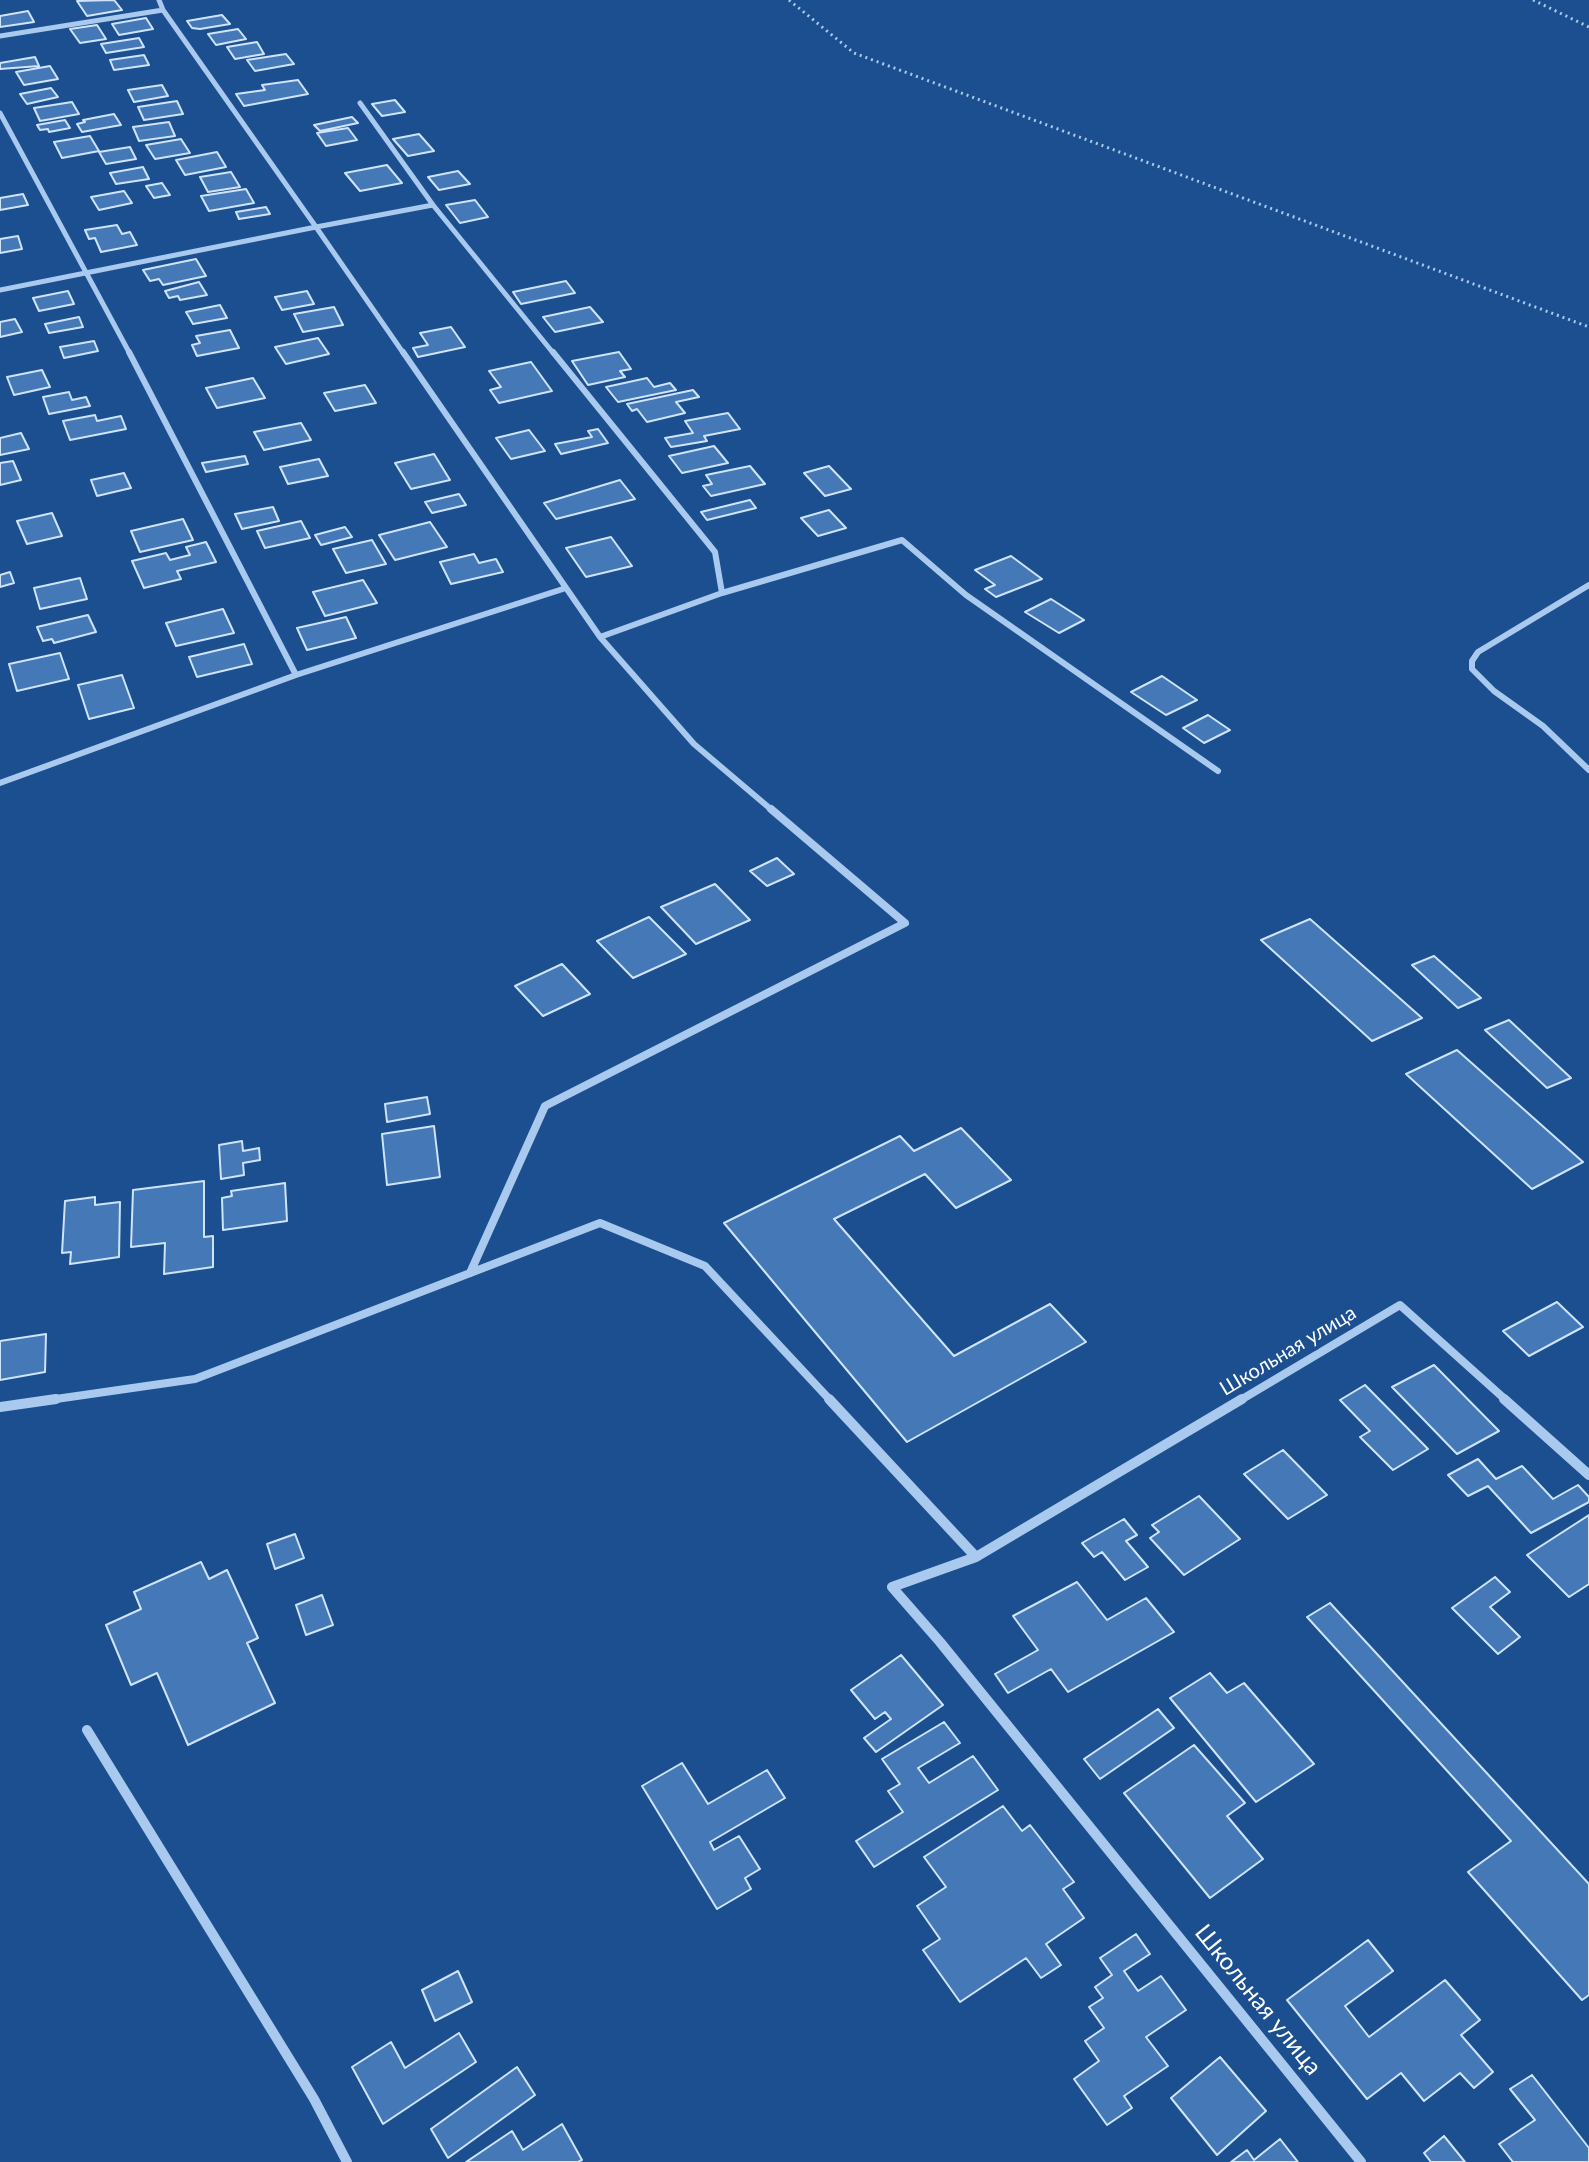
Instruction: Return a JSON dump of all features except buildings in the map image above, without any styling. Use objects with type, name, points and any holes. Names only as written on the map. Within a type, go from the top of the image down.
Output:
[{"type":"street","points":[[159,0],[163,10],[600,637],[694,744],[905,923],[545,1106],[470,1273]]},
{"type":"street","points":[[0,36],[163,10]]},
{"type":"street","points":[[360,103],[433,205],[715,552],[722,593]]},
{"type":"street","points":[[0,113],[88,273],[296,675]]},
{"type":"street","points":[[0,290],[433,205]]},
{"type":"street","points":[[600,637],[722,593],[902,540],[966,595],[1218,771]]},
{"type":"street","points":[[1589,585],[1478,652],[1472,661],[1472,669],[1494,691],[1553,734],[1589,770]]},
{"type":"street","points":[[0,773],[2,783],[296,675],[566,588]]},
{"type":"street","points":[[0,1407],[195,1379],[600,1223],[705,1266],[976,1557]]},
{"type":"street","name":"Школьная улица","points":[[1361,2162],[940,1642],[892,1587],[976,1557],[1400,1305],[1589,1475]]},
{"type":"street","points":[[87,1730],[314,2099],[347,2162]]},
{"type":"path","points":[[789,0],[854,53],[1589,327]]},
{"type":"path","points":[[1533,0],[1589,27]]}]
